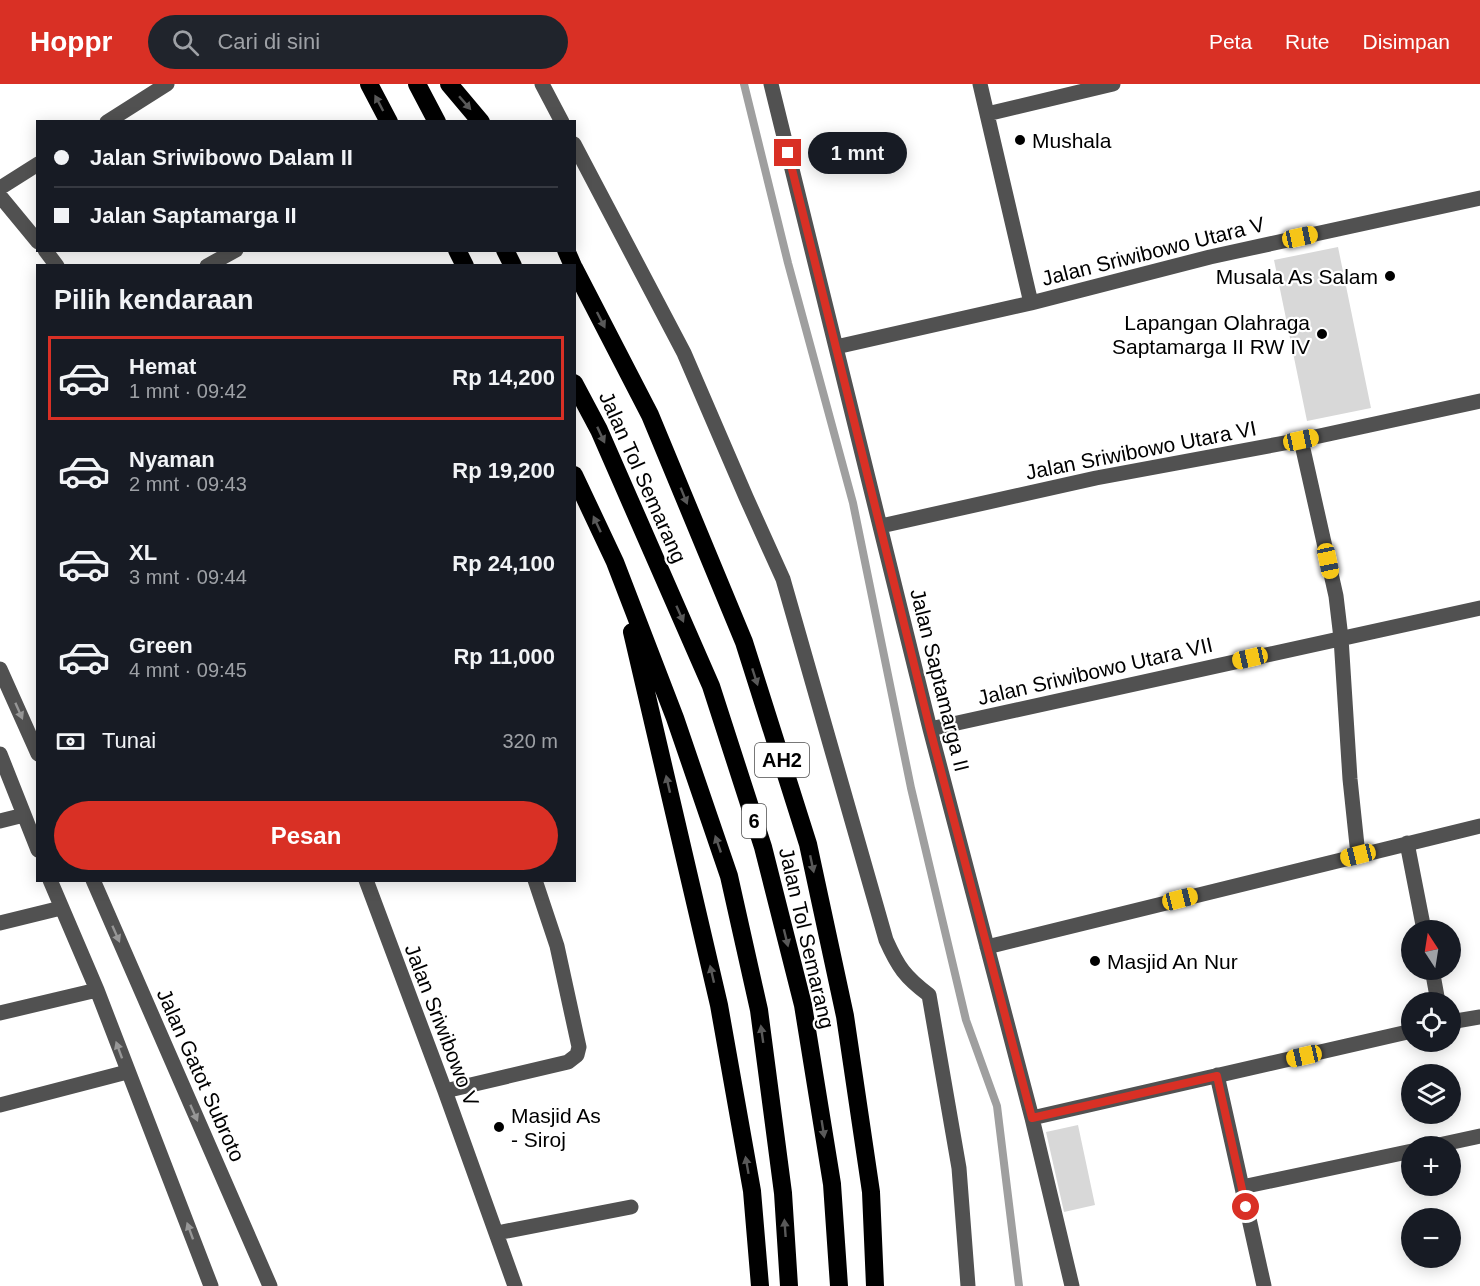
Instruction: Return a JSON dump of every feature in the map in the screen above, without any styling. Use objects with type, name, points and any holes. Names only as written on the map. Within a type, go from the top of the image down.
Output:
[{"type":"highway","points":[[369,84],[388,120]]},
{"type":"highway","points":[[417,84],[436,120]]},
{"type":"highway","points":[[449,84],[479,120]]},
{"type":"highway","name":"AH2","points":[[576,271],[650,415],[740,631],[808,844],[847,1028],[871,1192],[875,1286]]},
{"type":"highway","name":"Jalan Tol Semarang","points":[[576,387],[599,430],[711,686],[763,847],[803,1005],[832,1185],[838,1286]]},
{"type":"highway","name":"6","points":[[576,479],[615,562],[675,718],[729,876],[759,1010],[783,1193],[789,1286]]},
{"type":"highway","points":[[615,562],[719,1005],[752,1191],[760,1286]]},
{"type":"street","points":[[110,120],[167,84]]},
{"type":"street","points":[[542,84],[561,120]]},
{"type":"street","name":"Jalan Saptamarga II","points":[[771,84],[930,729],[1032,1118],[1072,1286]]},
{"type":"street","points":[[981,84],[1031,303]]},
{"type":"street","points":[[987,114],[1113,84]]},
{"type":"street","points":[[576,148],[684,352],[783,579],[886,940],[895,961],[909,980],[930,995],[955,1134],[968,1286]]},
{"type":"street","points":[[0,188],[36,166]]},
{"type":"street","points":[[0,196],[36,240]]},
{"type":"street","name":"Jalan Sriwibowo Utara V","points":[[836,347],[1031,303],[1210,257],[1480,198]]},
{"type":"street","points":[[211,264],[232,252]]},
{"type":"street","name":"Jalan Sriwibowo Utara VI","points":[[881,526],[1096,478],[1301,440],[1480,401]]},
{"type":"street","points":[[1301,440],[1336,596],[1358,855]]},
{"type":"street","name":"Jalan Sriwibowo Utara VII","points":[[930,729],[1480,608]]},
{"type":"street","points":[[0,669],[36,750]]},
{"type":"street","points":[[0,754],[36,845]]},
{"type":"street","points":[[0,821],[24,815]]},
{"type":"street","points":[[987,947],[1480,826]]},
{"type":"street","points":[[1407,843],[1422,920]]},
{"type":"street","points":[[51,882],[97,990],[211,1286]]},
{"type":"street","name":"Jalan Gatot Subroto","points":[[94,882],[270,1286]]},
{"type":"street","name":"Jalan Sriwibowo V","points":[[367,882],[515,1286]]},
{"type":"street","points":[[445,1091],[568,1062],[577,1055],[579,1047],[557,946],[535,882]]},
{"type":"street","points":[[0,923],[61,908]]},
{"type":"street","points":[[0,1013],[97,990]]},
{"type":"street","points":[[1461,1020],[1480,1017]]},
{"type":"street","points":[[1032,1118],[1401,1034]]},
{"type":"street","points":[[0,1105],[127,1072]]},
{"type":"street","points":[[1217,1076],[1264,1286]]},
{"type":"street","points":[[1461,1140],[1480,1136]]},
{"type":"street","points":[[1242,1187],[1401,1153]]},
{"type":"street","points":[[497,1233],[631,1207]]},
{"type":"shaded area","name":"Lapangan Olahraga Saptamarga II RW IV","points":[[1338,247],[1371,408],[1307,421],[1274,260]]},
{"type":"shaded area","points":[[1078,1125],[1095,1205],[1064,1212],[1046,1132]]},
{"type":"waterway","points":[[744,84],[788,263],[853,503],[911,788],[966,1020],[997,1106],[1019,1286]]},
{"type":"place","name":"Mushala","points":[[1020,140]]},
{"type":"place","name":"Musala As Salam","points":[[1390,276]]},
{"type":"place","name":"Lapangan Olahraga Saptamarga II RW IV","points":[[1322,334]]},
{"type":"place","name":"Masjid An Nur","points":[[1095,961]]},
{"type":"place","name":"Masjid As - Siroj","points":[[499,1127]]},
{"type":"route","points":[[788,153],[930,729],[1032,1118],[1217,1076],[1246,1207]]}]
